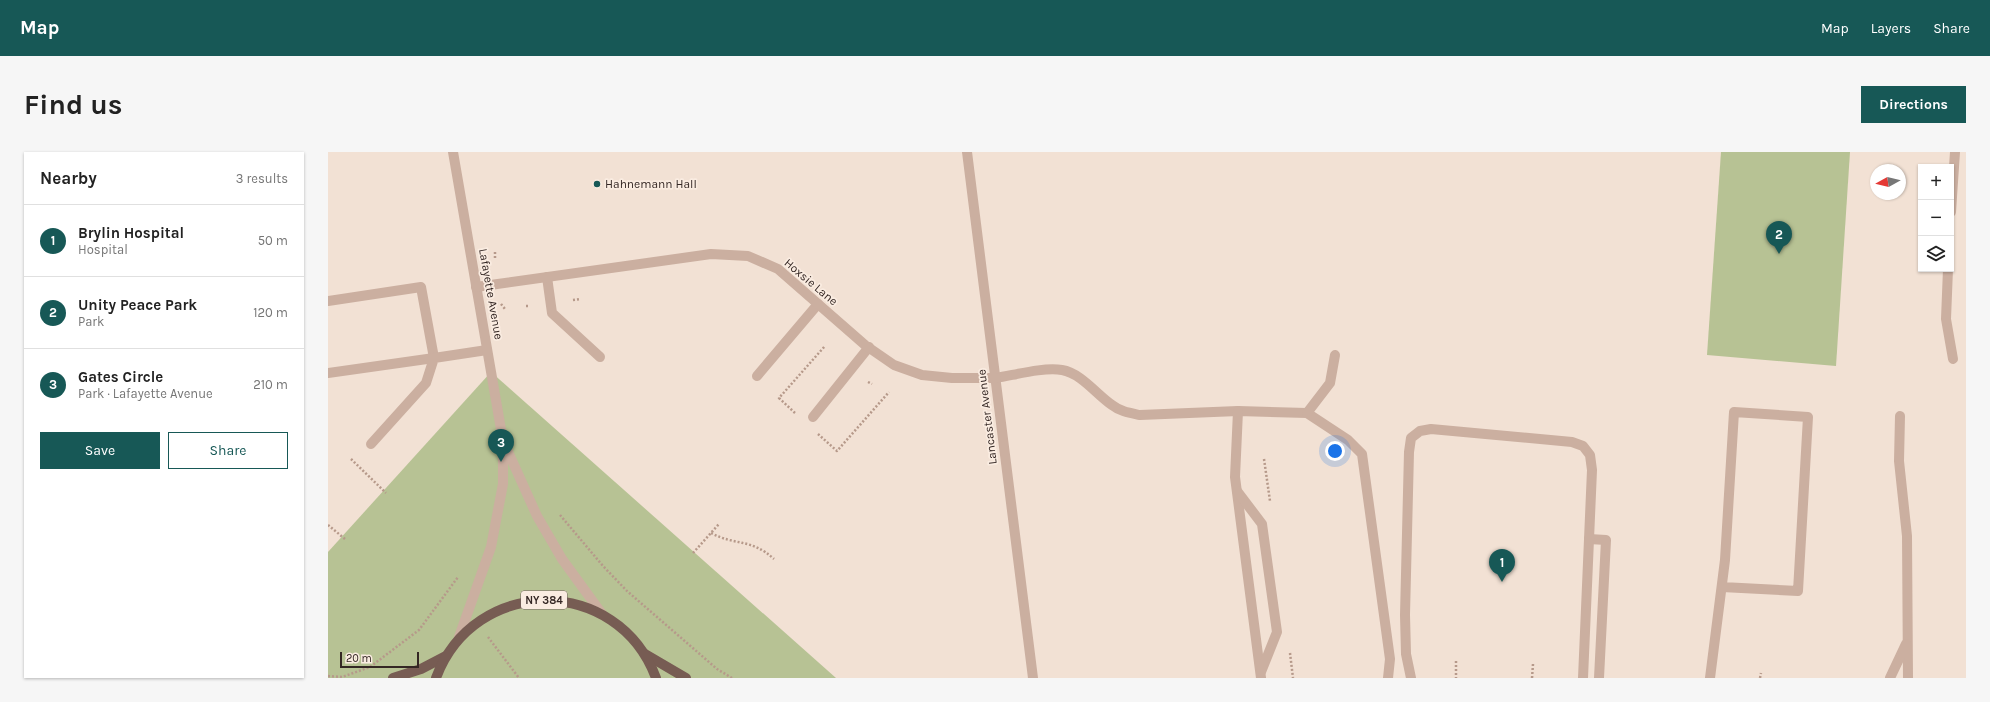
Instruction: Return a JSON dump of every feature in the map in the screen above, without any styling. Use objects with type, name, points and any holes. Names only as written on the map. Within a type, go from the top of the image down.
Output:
[{"type":"main road","name":"NY 384","points":[[393,678],[421,669],[446,656],[460,638],[481,619],[506,606],[534,600],[562,601],[589,608],[602,614],[626,631],[644,654],[686,678]]},
{"type":"main road","points":[[644,654],[656,678]]},
{"type":"main road","points":[[436,678],[446,656]]},
{"type":"street","name":"Lafayette Avenue","points":[[453,152],[503,441],[503,484],[491,547],[460,638]]},
{"type":"street","name":"Lancaster Avenue","points":[[967,152],[1033,678]]},
{"type":"street","points":[[1952,200],[1955,152]]},
{"type":"street","name":"Hoxsie Lane","points":[[476,287],[711,254],[748,256],[778,269],[869,347],[894,365],[922,375],[952,378],[996,378],[1047,370],[1063,370],[1075,375],[1112,405],[1124,412],[1140,415],[1238,411],[1307,413]]},
{"type":"street","points":[[1948,272],[1946,319],[1953,359]]},
{"type":"street","points":[[547,277],[552,313],[600,358]]},
{"type":"street","points":[[328,301],[421,287],[434,358],[426,383],[371,444]]},
{"type":"street","points":[[757,376],[818,304]]},
{"type":"street","points":[[813,418],[869,347]]},
{"type":"street","points":[[328,373],[487,350]]},
{"type":"street","points":[[1335,355],[1330,384],[1307,413],[1348,440],[1362,454],[1390,658],[1388,678]]},
{"type":"street","points":[[1238,411],[1235,477],[1236,490],[1260,676]]},
{"type":"street","points":[[1710,678],[1722,587],[1734,412],[1808,417],[1798,591],[1722,587]]},
{"type":"street","points":[[1900,416],[1899,461],[1907,536],[1908,678]]},
{"type":"street","points":[[1411,678],[1406,654],[1405,615],[1409,452],[1411,438],[1420,431],[1431,429],[1572,442],[1583,446],[1590,455],[1592,470],[1583,678]]},
{"type":"street","name":"Lafayette Avenue","points":[[503,441],[537,516],[562,559],[602,614]]},
{"type":"street","points":[[1236,490],[1262,524],[1277,632],[1260,676]]},
{"type":"street","points":[[1589,539],[1606,540],[1599,678]]},
{"type":"street","points":[[1890,678],[1907,642]]},
{"type":"path","points":[[495,252],[495,258]]},
{"type":"path","points":[[573,300],[580,299]]},
{"type":"path","points":[[501,304],[505,309]]},
{"type":"path","points":[[779,398],[824,346]]},
{"type":"path","points":[[868,382],[872,384]]},
{"type":"path","points":[[837,451],[889,392]]},
{"type":"path","points":[[351,459],[386,493]]},
{"type":"path","points":[[555,509],[603,566],[627,591],[717,669],[732,678]]},
{"type":"path","points":[[328,524],[345,539]]},
{"type":"path","points":[[693,553],[719,524]]},
{"type":"path","points":[[711,533],[720,538],[751,544],[763,549],[774,559]]},
{"type":"path","points":[[328,676],[342,677],[370,667],[419,630],[457,580],[460,573]]},
{"type":"path","points":[[495,646],[519,678]]},
{"type":"path","points":[[1456,661],[1456,678]]},
{"type":"path","points":[[1532,678],[1534,664]]},
{"type":"path","points":[[1760,678],[1761,673]]},
{"type":"green space","points":[[1721,152],[1850,152],[1836,366],[1707,355]]},
{"type":"green space","points":[[491,372],[836,678],[328,678],[328,552]]},
{"type":"place","name":"Hahnemann Hall","points":[[597,184]]},
{"type":"place","name":"Unity Peace Park","points":[[1779,254]]},
{"type":"place","name":"Gates Circle","points":[[501,462]]},
{"type":"place","name":"Brylin Hospital","points":[[1502,582]]}]
